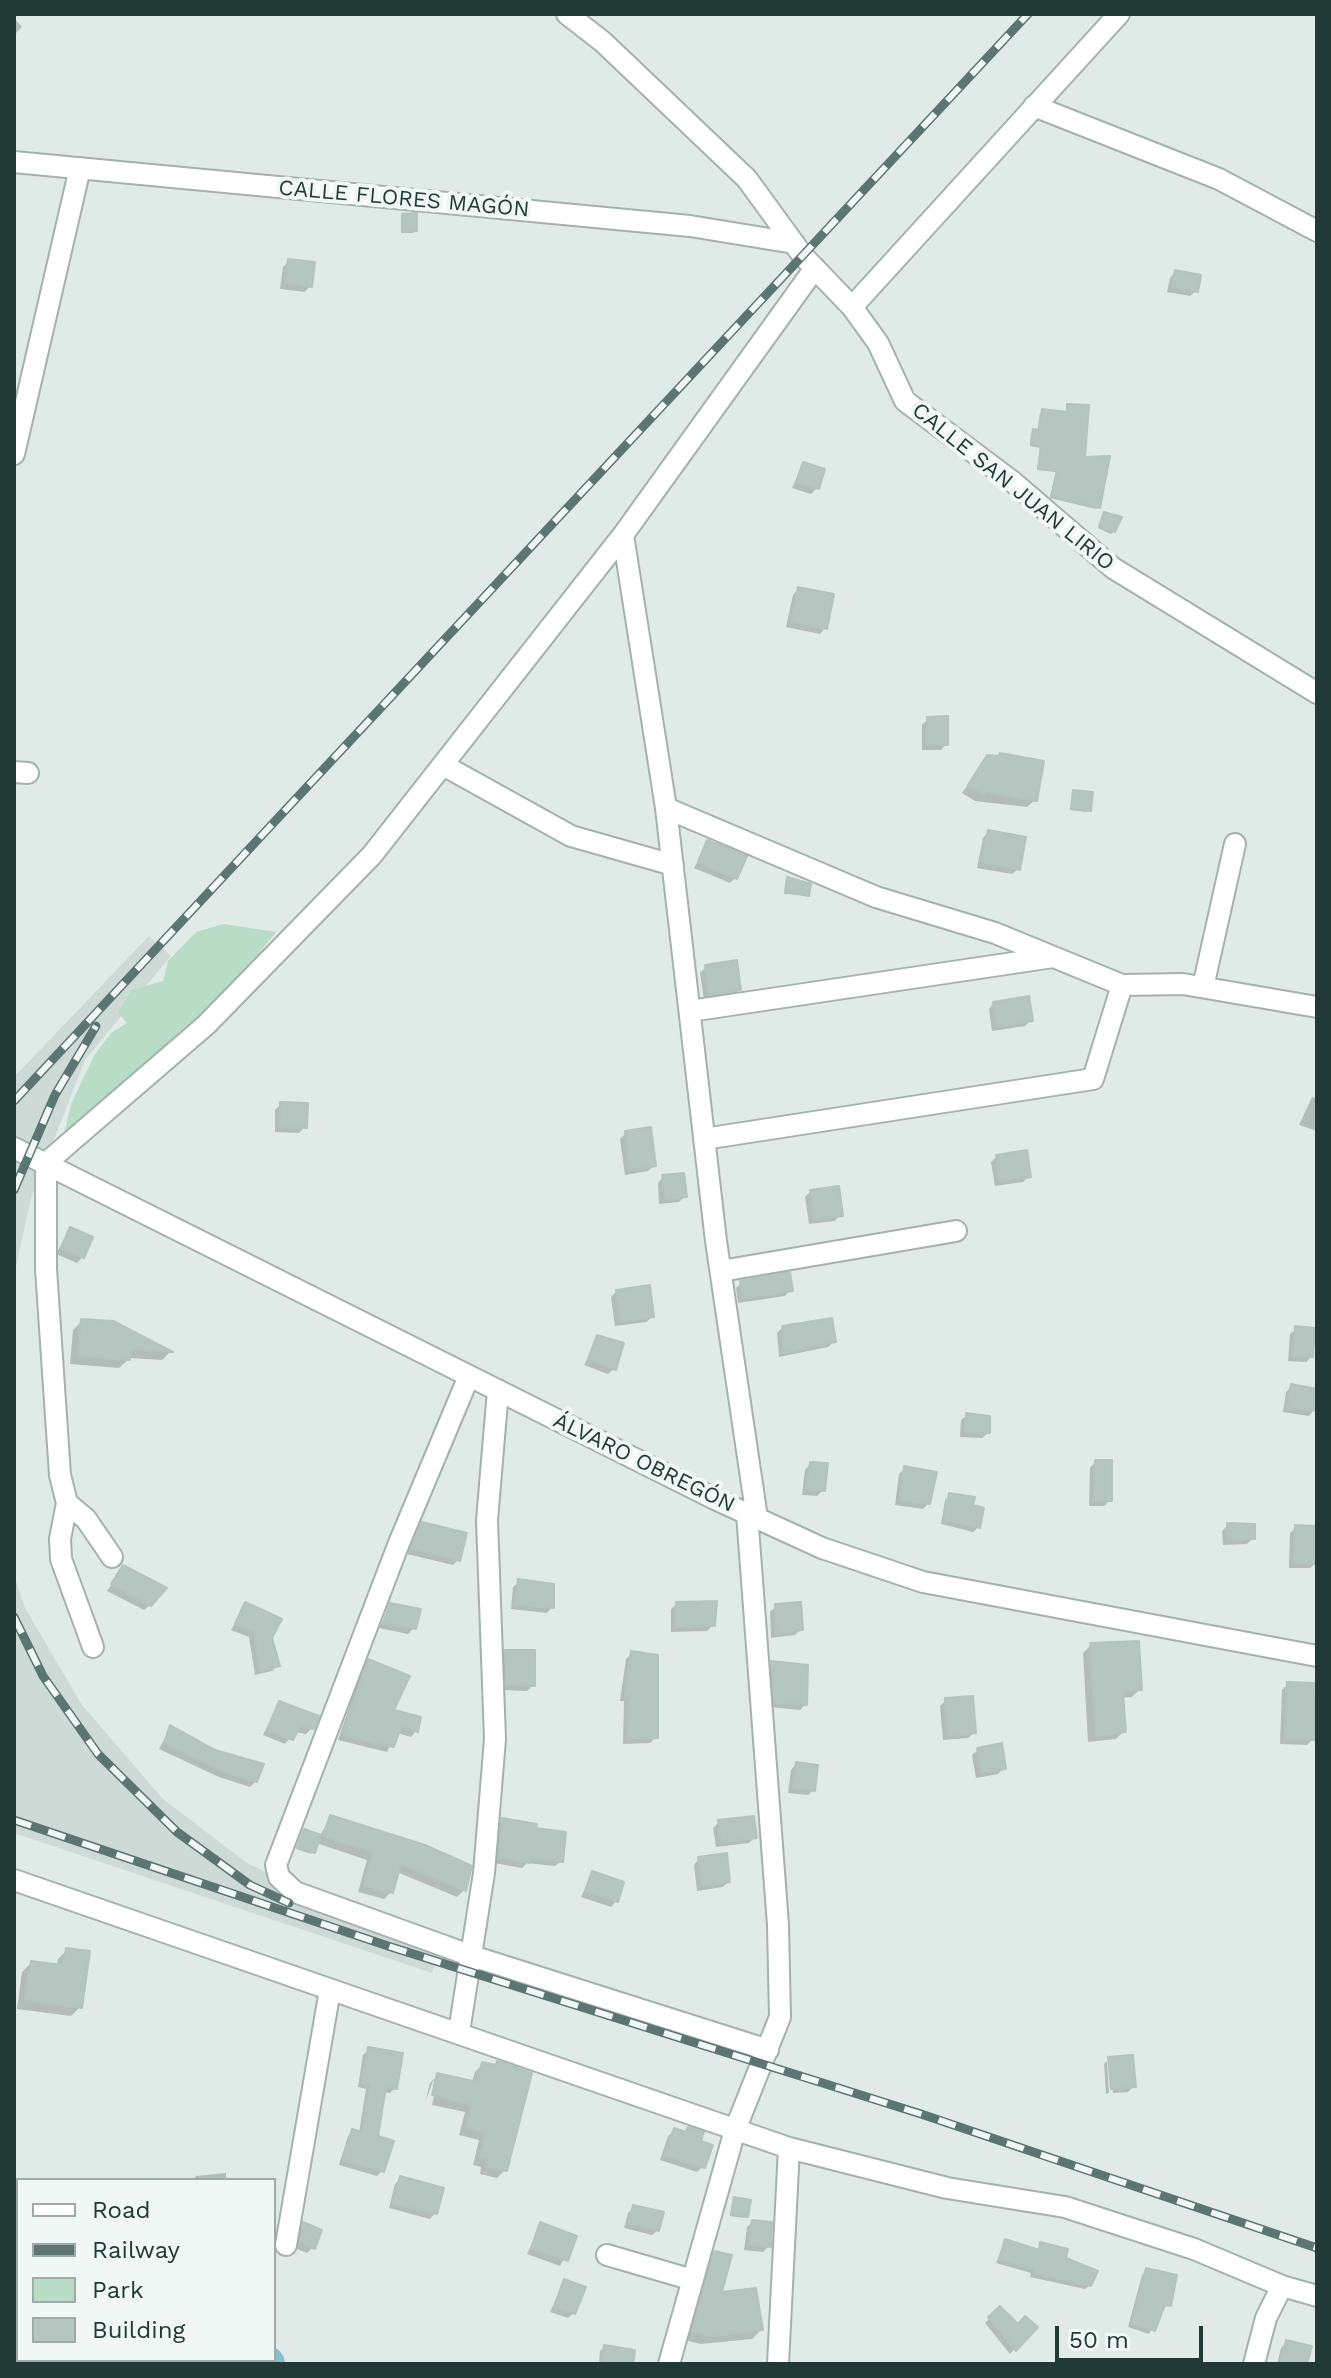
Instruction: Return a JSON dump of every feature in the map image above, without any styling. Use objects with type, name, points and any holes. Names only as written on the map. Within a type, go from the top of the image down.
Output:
[{"type":"street","name":"CALLE SAN JUAN LIRIO","points":[[567,14],[603,42],[747,179],[794,243],[852,307],[878,343],[905,401],[1013,482],[1113,568],[1317,693]]},
{"type":"street","points":[[852,307],[1119,14]]},
{"type":"street","points":[[1034,106],[1219,179],[1317,231]]},
{"type":"street","name":"CALLE FLORES MAGÓN","points":[[14,162],[690,226],[794,243]]},
{"type":"street","points":[[14,454],[80,168]]},
{"type":"street","points":[[93,1647],[61,1559],[60,1539],[67,1503],[54,1422],[46,1163],[206,1025],[372,855],[623,535],[815,268]]},
{"type":"street","points":[[623,535],[666,808],[752,1516],[778,1925],[780,2017],[735,2130],[669,2364]]},
{"type":"street","points":[[443,765],[571,836],[673,865]]},
{"type":"street","points":[[666,808],[876,897],[995,933],[1122,985],[1203,987],[1317,1007]]},
{"type":"street","points":[[1203,987],[1235,844]]},
{"type":"street","points":[[690,1011],[1053,957]]},
{"type":"street","points":[[704,1139],[1093,1079],[1122,985]]},
{"type":"street","name":"ÁLVARO OBREGÓN","points":[[14,1148],[469,1376],[822,1548],[923,1582],[1317,1656]]},
{"type":"street","points":[[721,1271],[956,1231]]},
{"type":"street","points":[[469,1376],[399,1543],[276,1865],[279,1877],[295,1892],[472,1956],[768,2050]]},
{"type":"street","points":[[459,2032],[472,1956],[495,1739],[487,1520],[498,1390]]},
{"type":"street","points":[[67,1503],[86,1519],[112,1557]]},
{"type":"street","points":[[14,1880],[789,2148],[947,2188],[1065,2207],[1194,2249],[1282,2286],[1317,2296]]},
{"type":"street","points":[[286,2245],[330,1990]]},
{"type":"street","points":[[778,2364],[789,2148]]},
{"type":"street","points":[[607,2255],[693,2280]]},
{"type":"street","points":[[1254,2364],[1266,2318],[1282,2286]]},
{"type":"shaded area","points":[[149,936],[171,956],[85,1060],[31,1198],[14,1276],[14,1077]]},
{"type":"shaded area","points":[[14,1575],[25,1608],[82,1705],[163,1799],[247,1863],[357,1915],[440,1948],[432,1973],[14,1833]]},
{"type":"green space","points":[[224,924],[276,932],[231,988],[64,1135],[71,1104],[94,1056],[111,1033],[127,1023],[118,1012],[132,990],[163,981],[168,961],[196,932]]},
{"type":"building","points":[[417,213],[417,231],[402,232],[402,214]]},
{"type":"building","points":[[288,259],[315,262],[312,287],[285,283]]},
{"type":"building","points":[[1175,270],[1201,275],[1198,292],[1172,287]]},
{"type":"building","points":[[1067,404],[1089,405],[1085,457],[1110,456],[1100,508],[1051,496],[1057,471],[1038,468],[1041,446],[1031,444],[1033,429],[1039,430],[1042,409],[1067,412]]},
{"type":"building","points":[[803,462],[825,469],[819,489],[796,482]]},
{"type":"building","points":[[1104,512],[1122,517],[1115,532],[1099,526]]},
{"type":"building","points":[[798,587],[834,594],[827,629],[791,622]]},
{"type":"building","points":[[948,716],[948,745],[927,745],[927,717]]},
{"type":"building","points":[[1000,753],[1044,761],[1037,801],[986,792],[984,795],[968,785],[987,755],[999,756]]},
{"type":"building","points":[[1073,790],[1093,792],[1091,811],[1071,809]]},
{"type":"building","points":[[988,830],[1026,837],[1020,870],[981,862]]},
{"type":"building","points":[[707,840],[747,856],[737,879],[698,862]]},
{"type":"building","points":[[787,877],[811,884],[809,896],[785,892]]},
{"type":"building","points":[[737,960],[741,990],[709,995],[705,965]]},
{"type":"building","points":[[1029,996],[1033,1021],[997,1027],[993,1002]]},
{"type":"building","points":[[280,1102],[308,1103],[307,1128],[280,1127]]},
{"type":"building","points":[[651,1127],[656,1166],[630,1170],[625,1131]]},
{"type":"building","points":[[1027,1150],[1031,1177],[1000,1182],[996,1155]]},
{"type":"building","points":[[684,1173],[687,1197],[665,1199],[662,1175]]},
{"type":"building","points":[[839,1186],[843,1216],[814,1219],[810,1190]]},
{"type":"building","points":[[70,1227],[93,1237],[84,1258],[61,1248]]},
{"type":"building","points":[[790,1272],[793,1291],[743,1298],[740,1281]]},
{"type":"building","points":[[650,1285],[654,1317],[621,1321],[616,1290]]},
{"type":"building","points":[[832,1318],[836,1342],[784,1353],[782,1326]]},
{"type":"building","points":[[81,1319],[113,1321],[173,1352],[131,1349],[130,1360],[78,1356]]},
{"type":"building","points":[[1295,1326],[1315,1328],[1313,1357],[1293,1356]]},
{"type":"building","points":[[597,1335],[624,1343],[616,1370],[588,1359]]},
{"type":"building","points":[[1291,1384],[1317,1389],[1317,1411],[1287,1407]]},
{"type":"building","points":[[966,1413],[990,1416],[990,1433],[965,1432]]},
{"type":"building","points":[[1095,1460],[1112,1460],[1112,1501],[1094,1501]]},
{"type":"building","points":[[810,1462],[828,1463],[825,1491],[806,1489]]},
{"type":"building","points":[[904,1466],[937,1472],[930,1504],[900,1500]]},
{"type":"building","points":[[949,1493],[975,1497],[973,1505],[984,1508],[980,1528],[944,1519]]},
{"type":"building","points":[[422,1522],[467,1533],[460,1561],[411,1548]]},
{"type":"building","points":[[1227,1523],[1255,1524],[1255,1539],[1228,1540]]},
{"type":"building","points":[[1295,1525],[1317,1526],[1317,1564],[1294,1563]]},
{"type":"building","points":[[123,1565],[167,1588],[151,1606],[111,1584]]},
{"type":"building","points":[[518,1579],[554,1584],[554,1608],[515,1604]]},
{"type":"building","points":[[717,1601],[715,1626],[676,1627],[676,1602]]},
{"type":"building","points":[[245,1602],[282,1619],[272,1638],[280,1666],[260,1671],[254,1631],[235,1624]]},
{"type":"building","points":[[801,1602],[803,1630],[776,1634],[775,1604]]},
{"type":"building","points":[[390,1603],[421,1609],[416,1629],[383,1623]]},
{"type":"building","points":[[1139,1641],[1142,1690],[1123,1691],[1126,1732],[1096,1735],[1090,1643]]},
{"type":"building","points":[[505,1650],[535,1650],[535,1686],[506,1685]]},
{"type":"building","points":[[631,1651],[658,1655],[658,1738],[628,1739],[629,1696],[625,1696]]},
{"type":"building","points":[[368,1659],[410,1676],[394,1710],[421,1717],[418,1732],[401,1727],[394,1747],[343,1735]]},
{"type":"building","points":[[771,1661],[808,1665],[807,1705],[774,1702]]},
{"type":"building","points":[[1287,1682],[1316,1683],[1315,1740],[1285,1739]]},
{"type":"building","points":[[973,1696],[976,1733],[948,1736],[945,1698]]},
{"type":"building","points":[[279,1701],[319,1716],[314,1729],[300,1726],[293,1740],[267,1730]]},
{"type":"building","points":[[170,1725],[215,1750],[264,1764],[257,1782],[225,1772],[164,1743]]},
{"type":"building","points":[[1002,1743],[1006,1769],[981,1773],[977,1748]]},
{"type":"building","points":[[796,1762],[818,1765],[815,1791],[793,1788]]},
{"type":"building","points":[[330,1815],[425,1845],[472,1866],[466,1891],[401,1864],[393,1893],[364,1885],[373,1852],[323,1836]]},
{"type":"building","points":[[754,1816],[757,1838],[721,1842],[718,1820]]},
{"type":"building","points":[[502,1818],[537,1824],[536,1828],[566,1832],[563,1862],[531,1858],[530,1863],[498,1857]]},
{"type":"building","points":[[304,1829],[321,1835],[315,1853],[297,1847]]},
{"type":"building","points":[[727,1853],[730,1882],[702,1886],[698,1857]]},
{"type":"building","points":[[592,1871],[624,1882],[618,1902],[585,1891]]},
{"type":"building","points":[[66,1948],[90,1951],[82,2008],[25,2000],[31,1961],[63,1965]]},
{"type":"building","points":[[368,2047],[403,2053],[397,2089],[386,2087],[378,2136],[394,2141],[384,2172],[343,2160],[352,2129],[362,2132],[370,2084],[362,2083]]},
{"type":"building","points":[[1133,2055],[1136,2087],[1111,2089],[1108,2057]]},
{"type":"building","points":[[497,2061],[532,2073],[507,2171],[486,2166],[488,2159],[480,2157],[486,2132],[466,2127],[472,2105],[432,2095],[437,2073],[477,2082],[482,2062],[496,2065]]},
{"type":"building","points":[[688,2127],[704,2132],[701,2141],[713,2145],[705,2168],[664,2155],[674,2128],[686,2132]]},
{"type":"building","points":[[400,2176],[444,2188],[437,2214],[393,2203]]},
{"type":"building","points":[[734,2197],[751,2200],[748,2217],[731,2214]]},
{"type":"building","points":[[633,2205],[664,2212],[659,2231],[629,2223]]},
{"type":"building","points":[[752,2220],[772,2222],[771,2247],[749,2245]]},
{"type":"building","points":[[303,2222],[322,2230],[315,2249],[300,2242]]},
{"type":"building","points":[[540,2222],[577,2236],[568,2261],[531,2248]]},
{"type":"building","points":[[1005,2239],[1039,2250],[1040,2242],[1068,2249],[1066,2258],[1098,2271],[1091,2286],[1033,2273],[1034,2269],[999,2259]]},
{"type":"building","points":[[714,2251],[732,2255],[722,2292],[756,2288],[763,2330],[712,2336],[692,2331]]},
{"type":"building","points":[[1146,2268],[1177,2275],[1171,2306],[1165,2305],[1155,2331],[1132,2323]]},
{"type":"building","points":[[564,2279],[586,2287],[575,2314],[554,2306]]},
{"type":"building","points":[[1000,2306],[1018,2324],[1025,2316],[1038,2327],[1016,2351],[988,2317]]},
{"type":"building","points":[[1286,2340],[1312,2346],[1307,2364],[1280,2364]]},
{"type":"building","points":[[604,2345],[635,2350],[633,2364],[602,2364]]},
{"type":"waterway","points":[[256,2362],[267,2364]]},
{"type":"railway","points":[[14,1101],[1028,14]]},
{"type":"railway","points":[[14,1190],[55,1095],[96,1026]]},
{"type":"railway","points":[[14,1617],[43,1676],[98,1754],[177,1832],[250,1885],[289,1903]]},
{"type":"railway","points":[[14,1820],[388,1946],[921,2114],[1317,2248]]}]
